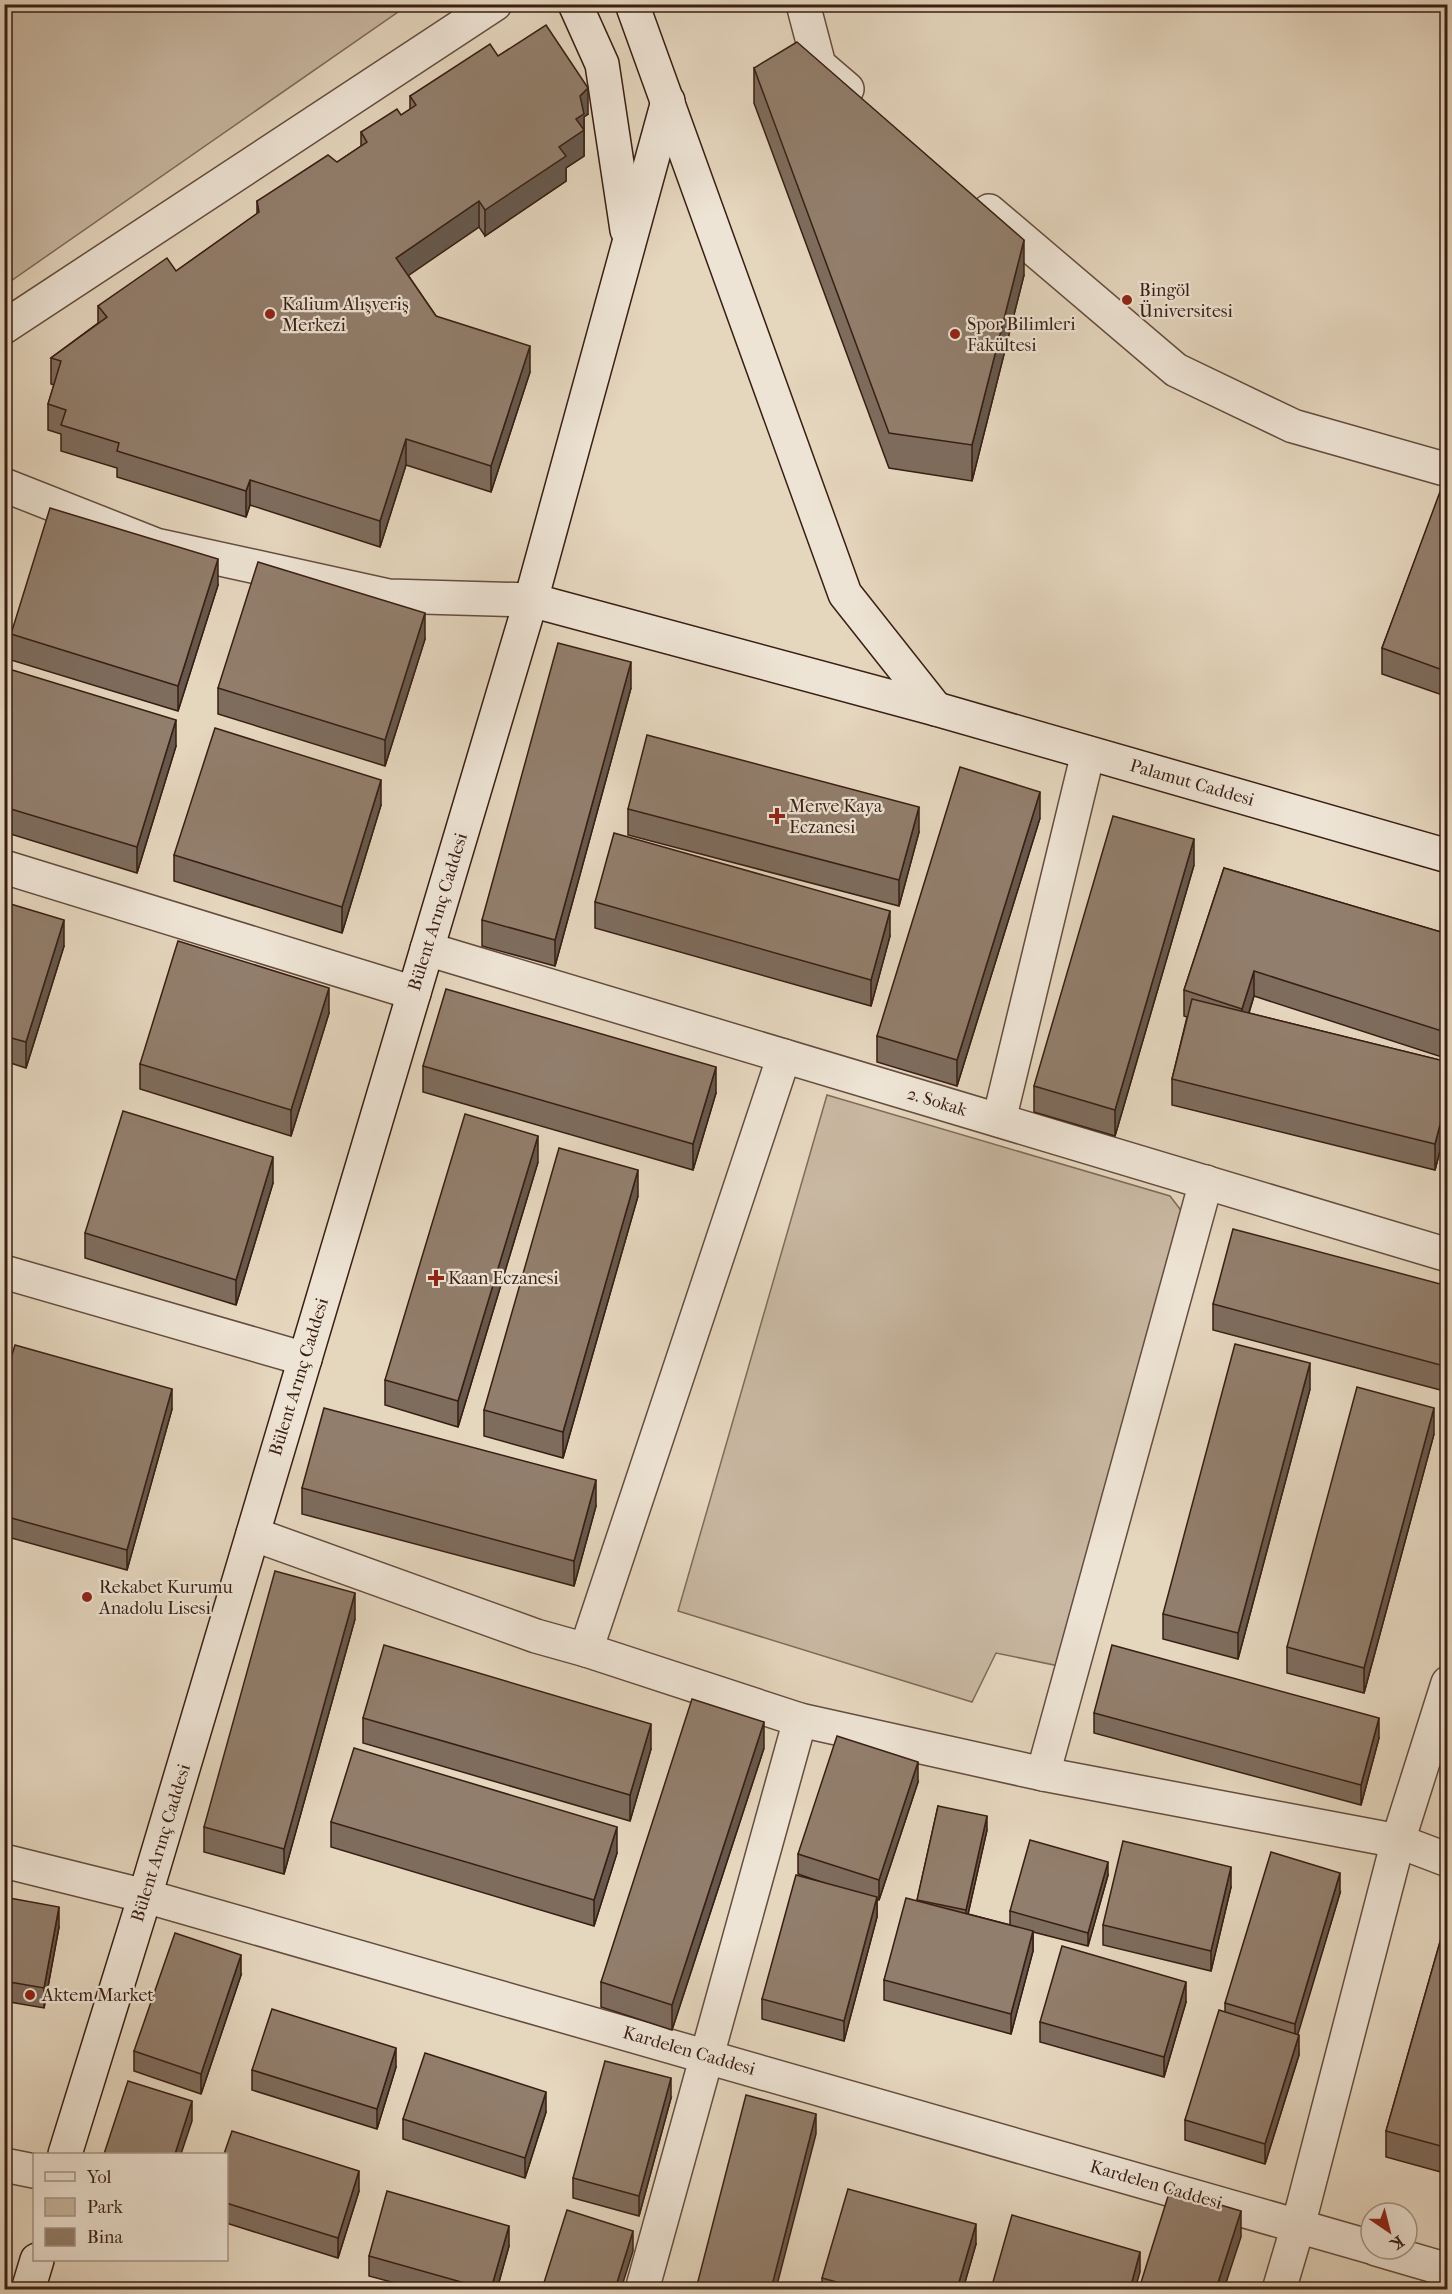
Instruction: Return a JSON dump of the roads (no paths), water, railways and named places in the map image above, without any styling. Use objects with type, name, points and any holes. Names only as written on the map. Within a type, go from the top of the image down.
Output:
[{"type":"street","points":[[4,327],[495,4]]},
{"type":"street","points":[[575,4],[602,64],[628,240]]},
{"type":"street","points":[[632,4],[845,594],[936,709]]},
{"type":"street","points":[[803,4],[819,65],[872,111]]},
{"type":"street","name":"Bülent Arınç Caddesi","points":[[65,2153],[145,1896],[531,600],[668,101]]},
{"type":"street","points":[[970,195],[1176,370],[1293,426],[1448,470]]},
{"type":"street","name":"Palamut Caddesi","points":[[4,485],[156,545],[389,596],[531,600],[936,709],[1448,856]]},
{"type":"street","points":[[999,1120],[1088,753]]},
{"type":"street","points":[[4,867],[414,993]]},
{"type":"street","name":"2. Sokak","points":[[427,949],[1448,1255]]},
{"type":"street","points":[[586,1650],[784,1056]]},
{"type":"street","points":[[1043,1774],[1206,1182]]},
{"type":"street","points":[[4,1272],[305,1359]]},
{"type":"street","points":[[253,1534],[536,1636],[586,1650],[800,1720],[1043,1774],[1398,1841],[1448,1860]]},
{"type":"street","points":[[1279,2289],[1298,2226],[1398,1841],[1448,1683]]},
{"type":"street","points":[[642,2289],[705,2055],[800,1720]]},
{"type":"street","name":"Kardelen Caddesi","points":[[4,1861],[145,1896],[1359,2244]]},
{"type":"street","points":[[4,2165],[33,2171]]},
{"type":"street","points":[[28,2289],[36,2261]]},
{"type":"street","points":[[1417,2261],[1448,2270]]},
{"type":"place","name":"Bingöl Üniversitesi","points":[[1127,300]]},
{"type":"place","name":"Kalium Alışveriş Merkezi","points":[[270,314]]},
{"type":"place","name":"Spor Bilimleri Fakültesi","points":[[955,334]]},
{"type":"place","name":"Merve Kaya Eczanesi","points":[[777,816]]},
{"type":"place","name":"Kaan Eczanesi","points":[[436,1278]]},
{"type":"place","name":"Rekabet Kurumu Anadolu Lisesi","points":[[87,1597]]},
{"type":"place","name":"Aktem Market","points":[[30,1995]]}]
